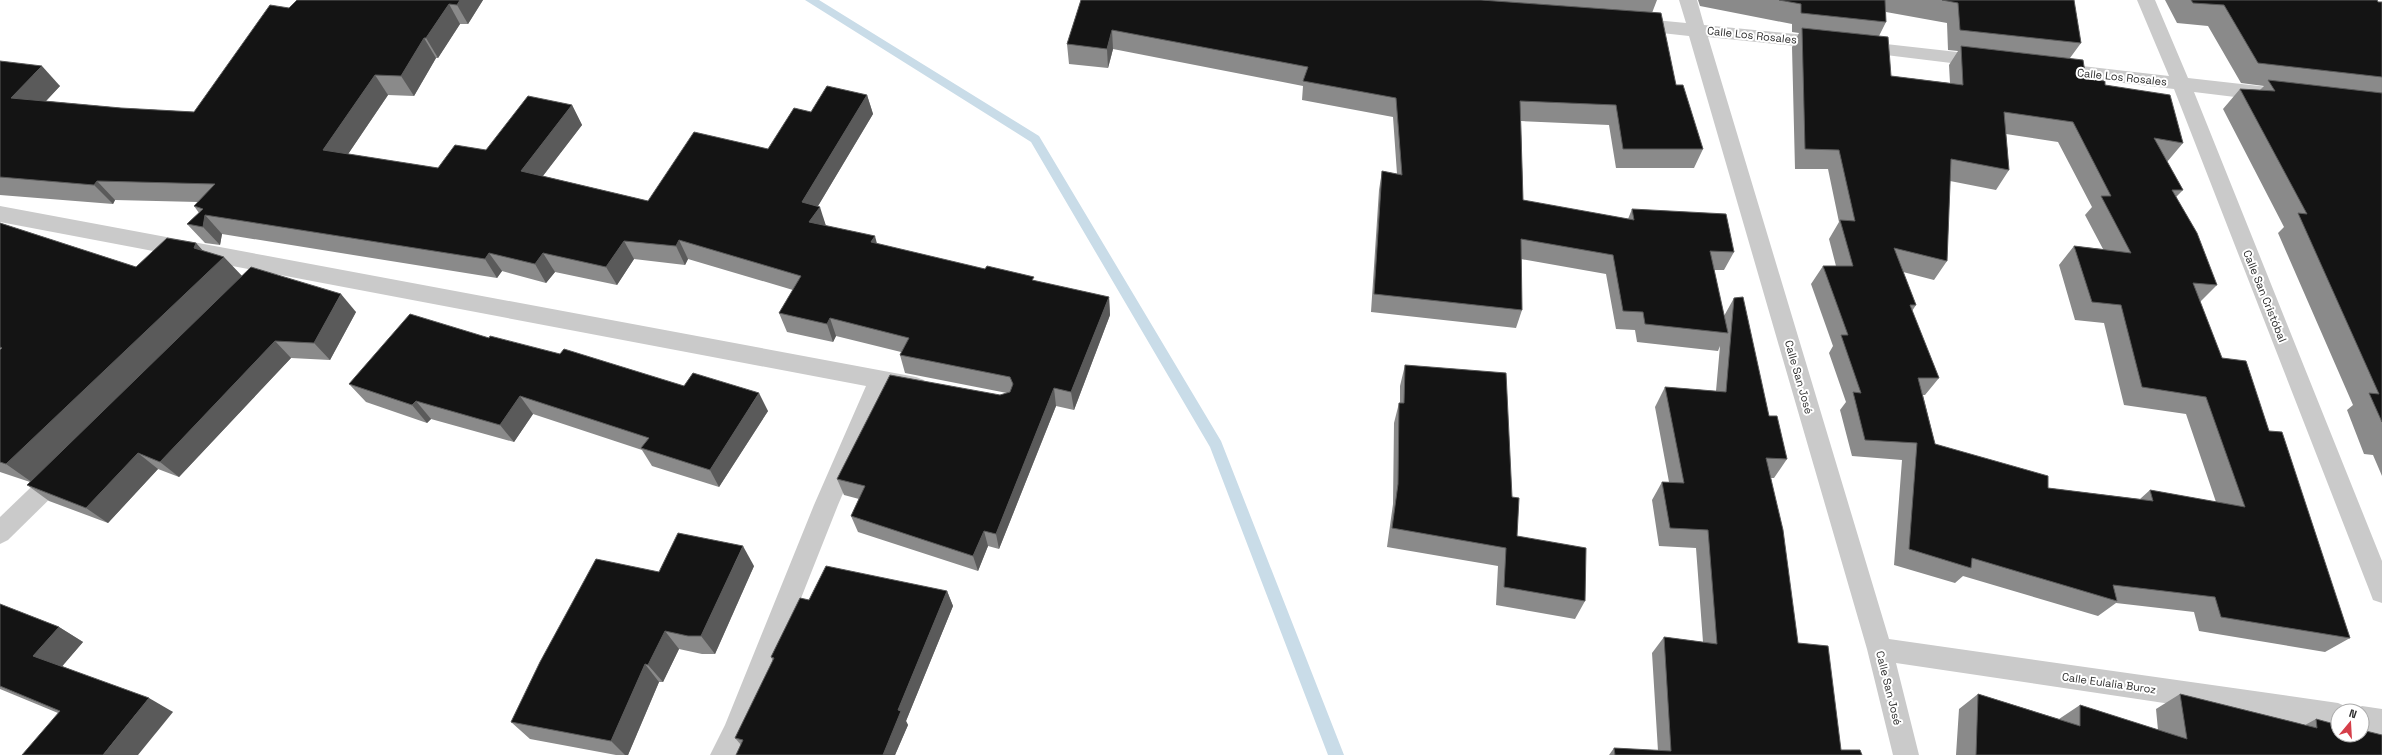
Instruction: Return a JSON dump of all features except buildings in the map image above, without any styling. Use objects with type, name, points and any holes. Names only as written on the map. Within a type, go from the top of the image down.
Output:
[{"type":"street","name":"Calle San José","points":[[1688,0],[1880,649],[1906,755]]},
{"type":"street","name":"Calle San Cristóbal","points":[[2146,0],[2181,83],[2382,592]]},
{"type":"street","name":"Calle Los Rosales","points":[[1618,23],[1696,29],[1998,63]]},
{"type":"street","name":"Calle Los Rosales","points":[[2038,67],[2282,95]]},
{"type":"street","points":[[0,214],[934,389]]},
{"type":"street","points":[[255,282],[272,266]]},
{"type":"street","points":[[723,755],[735,733],[826,505],[880,379]]},
{"type":"street","points":[[0,533],[74,460]]},
{"type":"street","name":"Calle Eulalia Buroz","points":[[1880,649],[2330,715]]},
{"type":"street","points":[[2370,720],[2382,722]]},
{"type":"waterway","points":[[811,0],[1035,139],[1216,445],[1336,755]]}]
